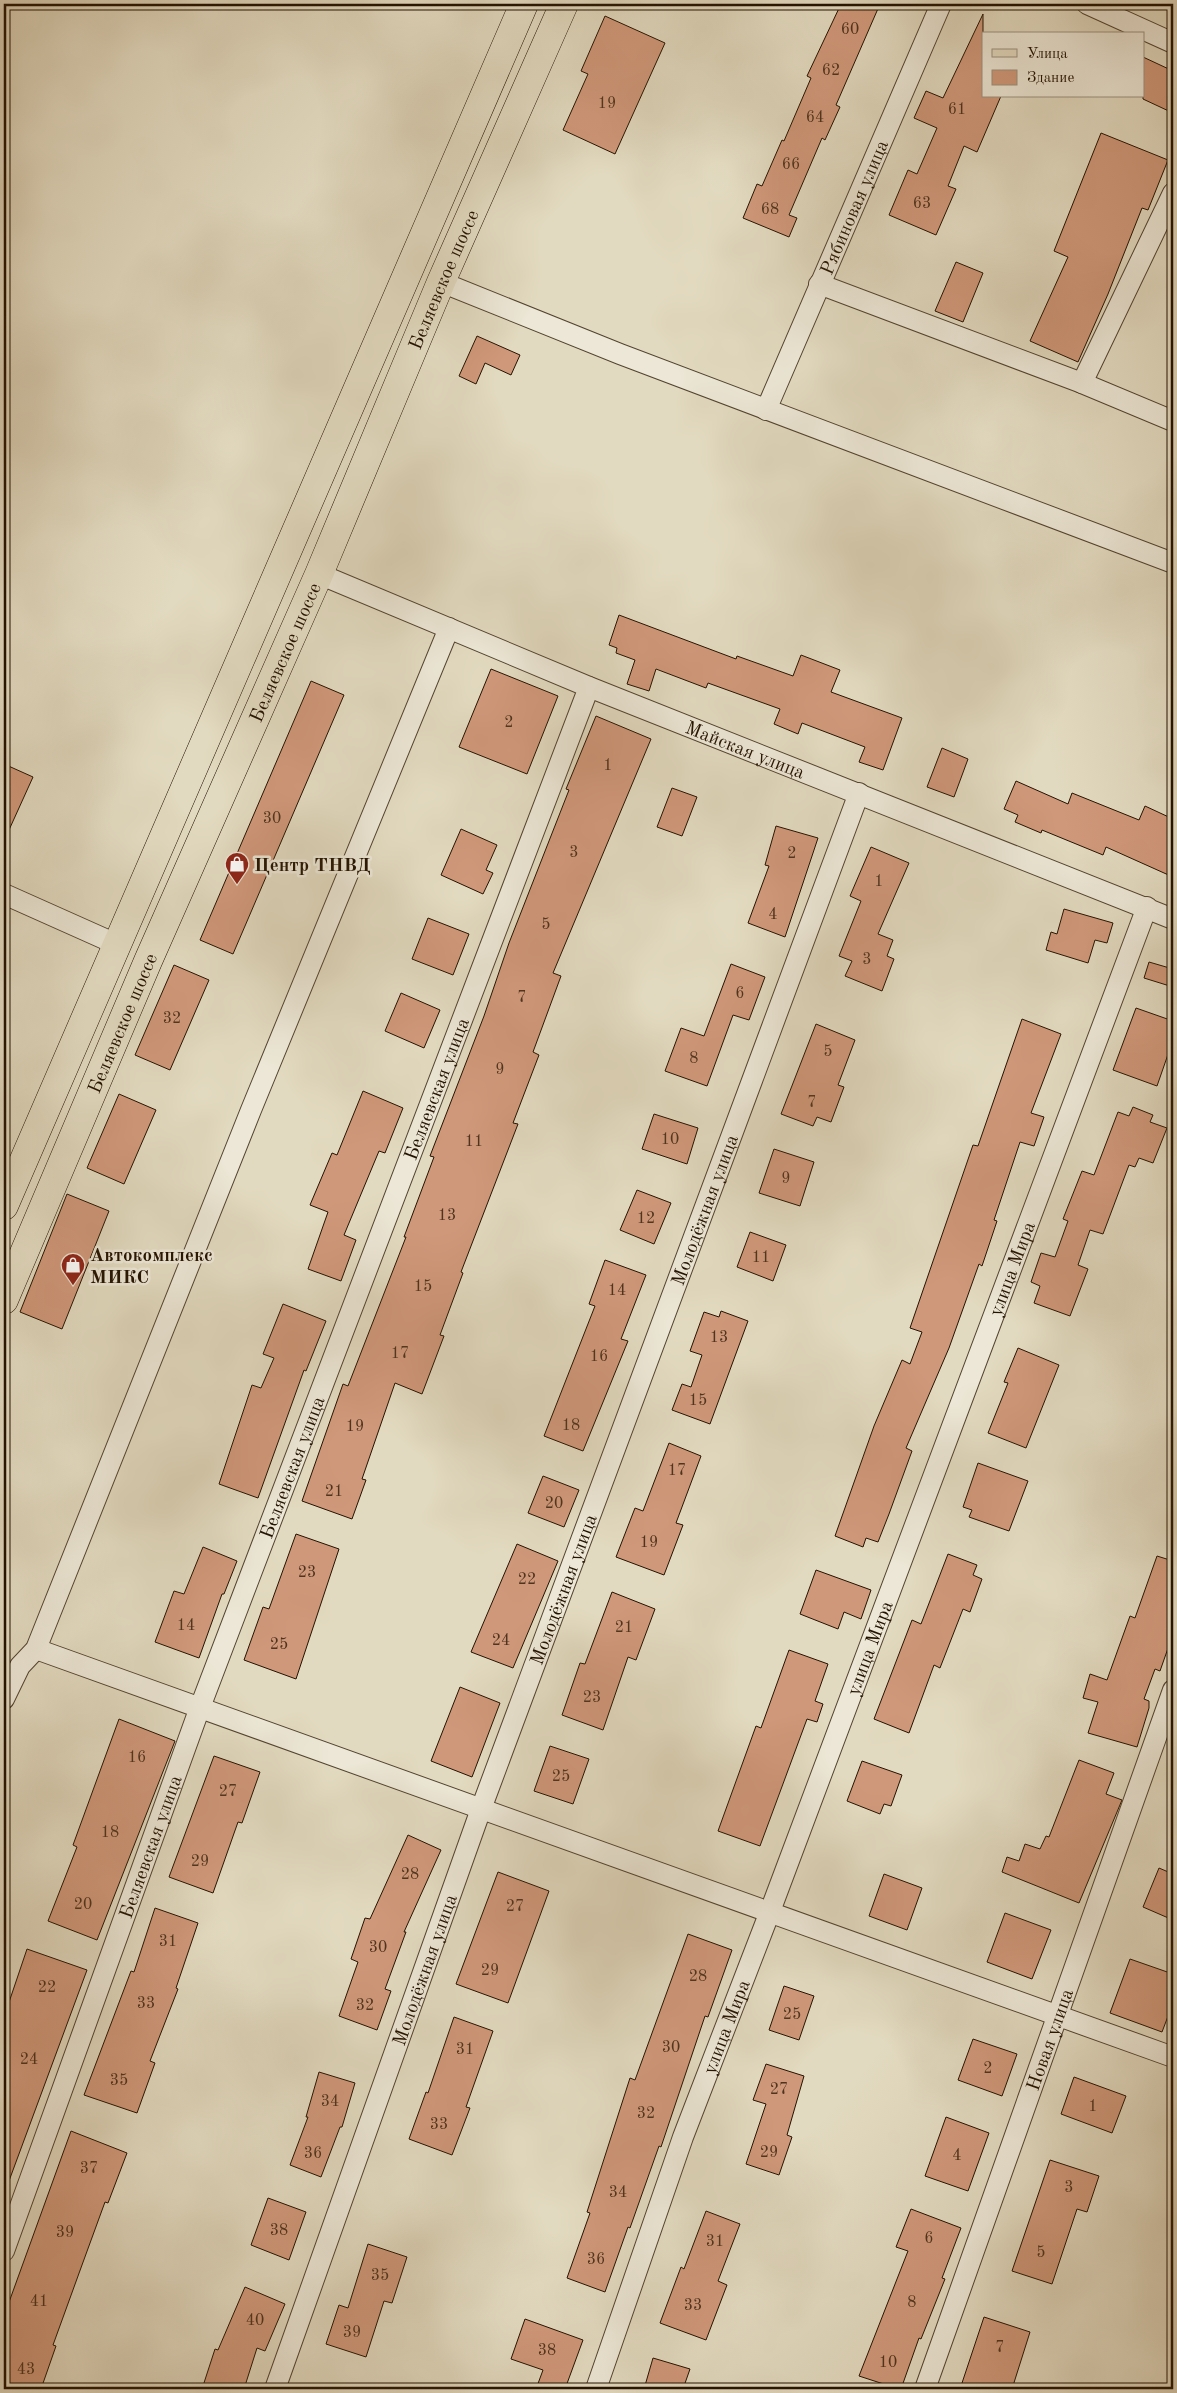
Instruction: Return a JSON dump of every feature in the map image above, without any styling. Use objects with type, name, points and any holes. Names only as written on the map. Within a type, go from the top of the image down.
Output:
[{"type":"main road","name":"Беляевское шоссе","points":[[4,1206],[524,4]]},
{"type":"main road","name":"Беляевское шоссе","points":[[4,1300],[152,952],[319,574],[441,282],[564,4]]},
{"type":"main road","points":[[284,558],[319,574]]},
{"type":"street","name":"Рябиновая улица","points":[[766,410],[941,4]]},
{"type":"street","points":[[1087,4],[1173,43]]},
{"type":"street","points":[[1082,383],[1173,193]]},
{"type":"street","points":[[441,282],[766,410],[1173,563]]},
{"type":"street","points":[[819,284],[1082,383],[1173,421]]},
{"type":"street","name":"Майская улица","points":[[319,574],[589,687],[1147,907],[1173,919]]},
{"type":"street","points":[[4,1699],[20,1666],[36,1649],[252,1110],[449,628]]},
{"type":"street","name":"Беляевская улица","points":[[4,2250],[200,1710],[589,687]]},
{"type":"street","name":"Молодёжная улица","points":[[275,2389],[481,1809],[859,794]]},
{"type":"street","points":[[4,894],[116,944]]},
{"type":"street","name":"улица Мира","points":[[596,2389],[683,2137],[769,1914],[1147,907]]},
{"type":"street","points":[[36,1649],[200,1710],[1173,2058]]},
{"type":"street","name":"Новая улица","points":[[925,2389],[1173,1690]]},
{"type":"building","points":[[841,4],[880,4],[836,105],[840,107],[825,140],[822,138],[789,215],[797,218],[789,237],[743,218],[757,184],[762,186],[782,140],[784,141],[811,78],[807,76]]},
{"type":"building","points":[[983,14],[982,98],[1000,98],[977,152],[964,146],[948,186],[956,189],[936,235],[889,215],[908,170],[917,174],[937,128],[914,118],[926,91],[943,98]]},
{"type":"building","points":[[605,16],[665,43],[615,154],[563,130],[588,74],[581,71]]},
{"type":"building","points":[[1144,57],[1173,71],[1173,113],[1143,99]]},
{"type":"building","points":[[1101,133],[1168,160],[1148,210],[1142,208],[1108,294],[1078,362],[1030,341],[1068,257],[1054,251]]},
{"type":"building","points":[[956,262],[983,273],[963,322],[935,311]]},
{"type":"building","points":[[477,336],[520,355],[511,375],[485,363],[476,384],[459,376]]},
{"type":"building","points":[[619,615],[736,659],[737,656],[793,676],[801,655],[840,670],[831,692],[902,718],[883,770],[859,762],[865,747],[802,723],[798,734],[774,724],[780,709],[708,683],[706,688],[656,669],[649,691],[627,684],[635,660],[616,653],[617,648],[609,645]]},
{"type":"building","points":[[491,669],[558,696],[527,774],[459,747]]},
{"type":"building","points":[[311,681],[344,695],[233,954],[200,940]]},
{"type":"building","points":[[596,716],[651,739],[553,973],[561,976],[533,1052],[539,1055],[513,1123],[518,1124],[461,1272],[463,1273],[440,1335],[444,1336],[422,1394],[395,1383],[362,1479],[366,1480],[352,1519],[302,1501],[343,1384],[348,1386],[406,1237],[404,1237],[434,1157],[430,1156],[484,1016],[509,943],[569,790],[566,789]]},
{"type":"building","points":[[942,748],[968,759],[954,797],[927,787]]},
{"type":"building","points":[[4,764],[33,777],[4,841]]},
{"type":"building","points":[[1016,781],[1068,804],[1072,793],[1139,820],[1145,806],[1173,819],[1173,877],[1106,847],[1103,855],[1042,830],[1041,833],[1015,822],[1018,815],[1004,809]]},
{"type":"building","points":[[672,788],[697,797],[682,836],[657,827]]},
{"type":"building","points":[[776,826],[818,838],[785,937],[748,923],[769,866],[765,865]]},
{"type":"building","points":[[461,829],[497,845],[486,870],[493,873],[483,894],[441,875]]},
{"type":"building","points":[[871,847],[909,863],[878,934],[893,940],[887,956],[894,959],[882,991],[845,976],[852,961],[839,956],[861,901],[850,896]]},
{"type":"building","points":[[1064,909],[1113,923],[1107,943],[1095,940],[1088,963],[1046,950],[1051,932],[1057,934]]},
{"type":"building","points":[[428,918],[469,934],[453,975],[412,959]]},
{"type":"building","points":[[1149,962],[1173,969],[1173,987],[1144,978]]},
{"type":"building","points":[[731,964],[765,977],[749,1020],[733,1015],[707,1086],[665,1071],[681,1028],[704,1036]]},
{"type":"building","points":[[174,965],[209,980],[170,1070],[135,1055]]},
{"type":"building","points":[[401,993],[440,1010],[424,1048],[385,1031]]},
{"type":"building","points":[[1136,1008],[1173,1021],[1173,1040],[1157,1086],[1113,1070]]},
{"type":"building","points":[[1022,1019],[1061,1034],[1031,1113],[1044,1117],[1034,1146],[1020,1142],[994,1220],[997,1221],[982,1266],[979,1264],[949,1348],[906,1448],[912,1451],[889,1514],[878,1542],[866,1538],[863,1547],[835,1536],[874,1426],[902,1360],[910,1364],[922,1332],[910,1328],[973,1145],[978,1146]]},
{"type":"building","points":[[816,1024],[855,1040],[838,1085],[844,1087],[831,1122],[817,1117],[813,1126],[781,1114]]},
{"type":"building","points":[[363,1091],[403,1108],[385,1153],[379,1151],[344,1235],[356,1240],[341,1281],[308,1269],[328,1212],[310,1205],[332,1153],[337,1155]]},
{"type":"building","points":[[119,1094],[156,1110],[124,1184],[87,1168]]},
{"type":"building","points":[[1133,1107],[1153,1115],[1150,1122],[1167,1128],[1153,1163],[1139,1158],[1135,1167],[1129,1165],[1103,1234],[1090,1230],[1078,1265],[1088,1269],[1070,1316],[1034,1303],[1040,1286],[1031,1282],[1041,1253],[1055,1257],[1068,1221],[1063,1219],[1082,1171],[1094,1175],[1118,1112],[1129,1116]]},
{"type":"building","points":[[654,1114],[698,1128],[687,1164],[642,1149]]},
{"type":"building","points":[[774,1149],[814,1162],[800,1206],[759,1193]]},
{"type":"building","points":[[637,1190],[671,1203],[654,1244],[620,1230]]},
{"type":"building","points":[[67,1194],[109,1211],[62,1329],[20,1312]]},
{"type":"building","points":[[750,1232],[786,1245],[773,1281],[737,1267]]},
{"type":"building","points":[[605,1260],[646,1275],[621,1339],[628,1341],[583,1451],[544,1436],[595,1306],[589,1304]]},
{"type":"building","points":[[283,1304],[326,1321],[306,1371],[304,1370],[258,1498],[219,1484],[252,1385],[261,1388],[274,1358],[263,1354]]},
{"type":"building","points":[[721,1311],[748,1321],[710,1424],[672,1410],[682,1384],[691,1387],[702,1355],[690,1351],[704,1312],[719,1317]]},
{"type":"building","points":[[1018,1348],[1059,1365],[1026,1448],[988,1433],[1008,1383],[1004,1382]]},
{"type":"building","points":[[669,1443],[701,1456],[676,1523],[683,1525],[664,1575],[616,1557],[635,1508],[643,1511]]},
{"type":"building","points":[[978,1463],[1028,1481],[1009,1531],[969,1517],[972,1510],[963,1507]]},
{"type":"building","points":[[543,1476],[579,1490],[564,1527],[528,1513]]},
{"type":"building","points":[[296,1534],[339,1549],[296,1679],[244,1660],[263,1607],[269,1609]]},
{"type":"building","points":[[517,1544],[558,1561],[513,1668],[471,1652]]},
{"type":"building","points":[[203,1547],[237,1561],[224,1594],[222,1594],[199,1658],[155,1642],[174,1591],[184,1594]]},
{"type":"building","points":[[948,1554],[977,1565],[973,1575],[982,1579],[970,1612],[963,1609],[940,1668],[934,1665],[909,1733],[874,1719],[912,1620],[921,1624]]},
{"type":"building","points":[[1157,1556],[1173,1561],[1173,1634],[1160,1671],[1155,1669],[1144,1699],[1149,1701],[1149,1708],[1137,1747],[1088,1733],[1098,1702],[1083,1698],[1090,1674],[1107,1680],[1130,1616],[1135,1618]]},
{"type":"building","points":[[816,1570],[871,1590],[861,1619],[844,1612],[838,1629],[800,1614]]},
{"type":"building","points":[[612,1592],[655,1609],[636,1660],[628,1657],[603,1730],[562,1715],[580,1663],[585,1664]]},
{"type":"building","points":[[789,1650],[828,1664],[815,1701],[823,1704],[817,1722],[807,1719],[760,1846],[718,1831],[756,1726],[761,1728]]},
{"type":"building","points":[[460,1687],[500,1703],[472,1777],[431,1761]]},
{"type":"building","points":[[119,1719],[175,1741],[97,1940],[48,1921],[77,1847],[73,1845]]},
{"type":"building","points":[[550,1746],[589,1759],[573,1804],[534,1791]]},
{"type":"building","points":[[214,1756],[260,1772],[242,1823],[238,1822],[213,1893],[169,1877]]},
{"type":"building","points":[[1079,1760],[1114,1773],[1106,1794],[1122,1800],[1079,1903],[1002,1872],[1007,1857],[1019,1861],[1025,1844],[1040,1849],[1046,1836],[1049,1837]]},
{"type":"building","points":[[862,1761],[902,1775],[891,1806],[884,1804],[880,1814],[847,1801]]},
{"type":"building","points":[[408,1835],[441,1850],[404,1932],[406,1932],[385,1989],[391,1991],[377,2030],[339,2016],[358,1962],[351,1959],[365,1918],[370,1919]]},
{"type":"building","points":[[1159,1868],[1173,1874],[1173,1920],[1143,1907]]},
{"type":"building","points":[[498,1872],[549,1891],[508,2003],[456,1984]]},
{"type":"building","points":[[884,1874],[922,1888],[907,1930],[869,1916]]},
{"type":"building","points":[[155,1908],[198,1923],[176,1988],[178,1989],[150,2061],[155,2063],[137,2113],[84,2095],[131,1971],[134,1972]]},
{"type":"building","points":[[1005,1913],[1051,1930],[1032,1979],[987,1962]]},
{"type":"building","points":[[688,1934],[732,1950],[708,2017],[705,2016],[661,2147],[659,2146],[605,2292],[567,2278],[590,2213],[587,2212],[630,2078],[635,2080]]},
{"type":"building","points":[[27,1949],[87,1970],[6,2189],[4,2189],[4,2017]]},
{"type":"building","points":[[1130,1959],[1173,1974],[1173,2003],[1162,2032],[1110,2013]]},
{"type":"building","points":[[784,1986],[814,1996],[799,2040],[769,2030]]},
{"type":"building","points":[[454,2017],[493,2031],[466,2107],[470,2108],[452,2155],[409,2139],[426,2092],[428,2093]]},
{"type":"building","points":[[973,2039],[1017,2054],[1002,2096],[958,2080]]},
{"type":"building","points":[[766,2064],[804,2076],[787,2135],[792,2137],[779,2175],[746,2164],[766,2104],[753,2100]]},
{"type":"building","points":[[319,2072],[355,2083],[342,2127],[340,2127],[321,2177],[290,2165],[308,2117],[306,2117]]},
{"type":"building","points":[[1074,2077],[1126,2096],[1112,2133],[1061,2114]]},
{"type":"building","points":[[946,2117],[989,2133],[968,2191],[925,2176]]},
{"type":"building","points":[[71,2131],[127,2153],[108,2203],[105,2202],[82,2265],[53,2345],[56,2346],[41,2389],[4,2389],[4,2316]]},
{"type":"building","points":[[1050,2160],[1099,2176],[1087,2212],[1077,2209],[1052,2284],[1012,2271]]},
{"type":"building","points":[[268,2198],[306,2212],[289,2260],[251,2245]]},
{"type":"building","points":[[911,2209],[961,2228],[942,2278],[945,2279],[921,2339],[919,2338],[901,2389],[899,2389],[859,2376],[908,2251],[896,2247]]},
{"type":"building","points":[[706,2211],[740,2224],[718,2281],[727,2285],[706,2340],[660,2323],[681,2267],[684,2269]]},
{"type":"building","points":[[368,2244],[407,2257],[392,2303],[384,2301],[366,2357],[326,2344],[339,2305],[348,2308]]},
{"type":"building","points":[[245,2287],[285,2304],[265,2351],[257,2348],[244,2389],[202,2389],[215,2349],[218,2350]]},
{"type":"building","points":[[984,2317],[1030,2332],[1012,2389],[960,2389]]},
{"type":"building","points":[[525,2319],[583,2340],[565,2389],[536,2389],[543,2370],[511,2359]]},
{"type":"building","points":[[653,2358],[690,2369],[683,2389],[644,2389]]},
{"type":"place","name":"Центр ТНВД","points":[[237,885]]},
{"type":"place","name":"Автокомплекс МИКС","points":[[73,1286]]}]
